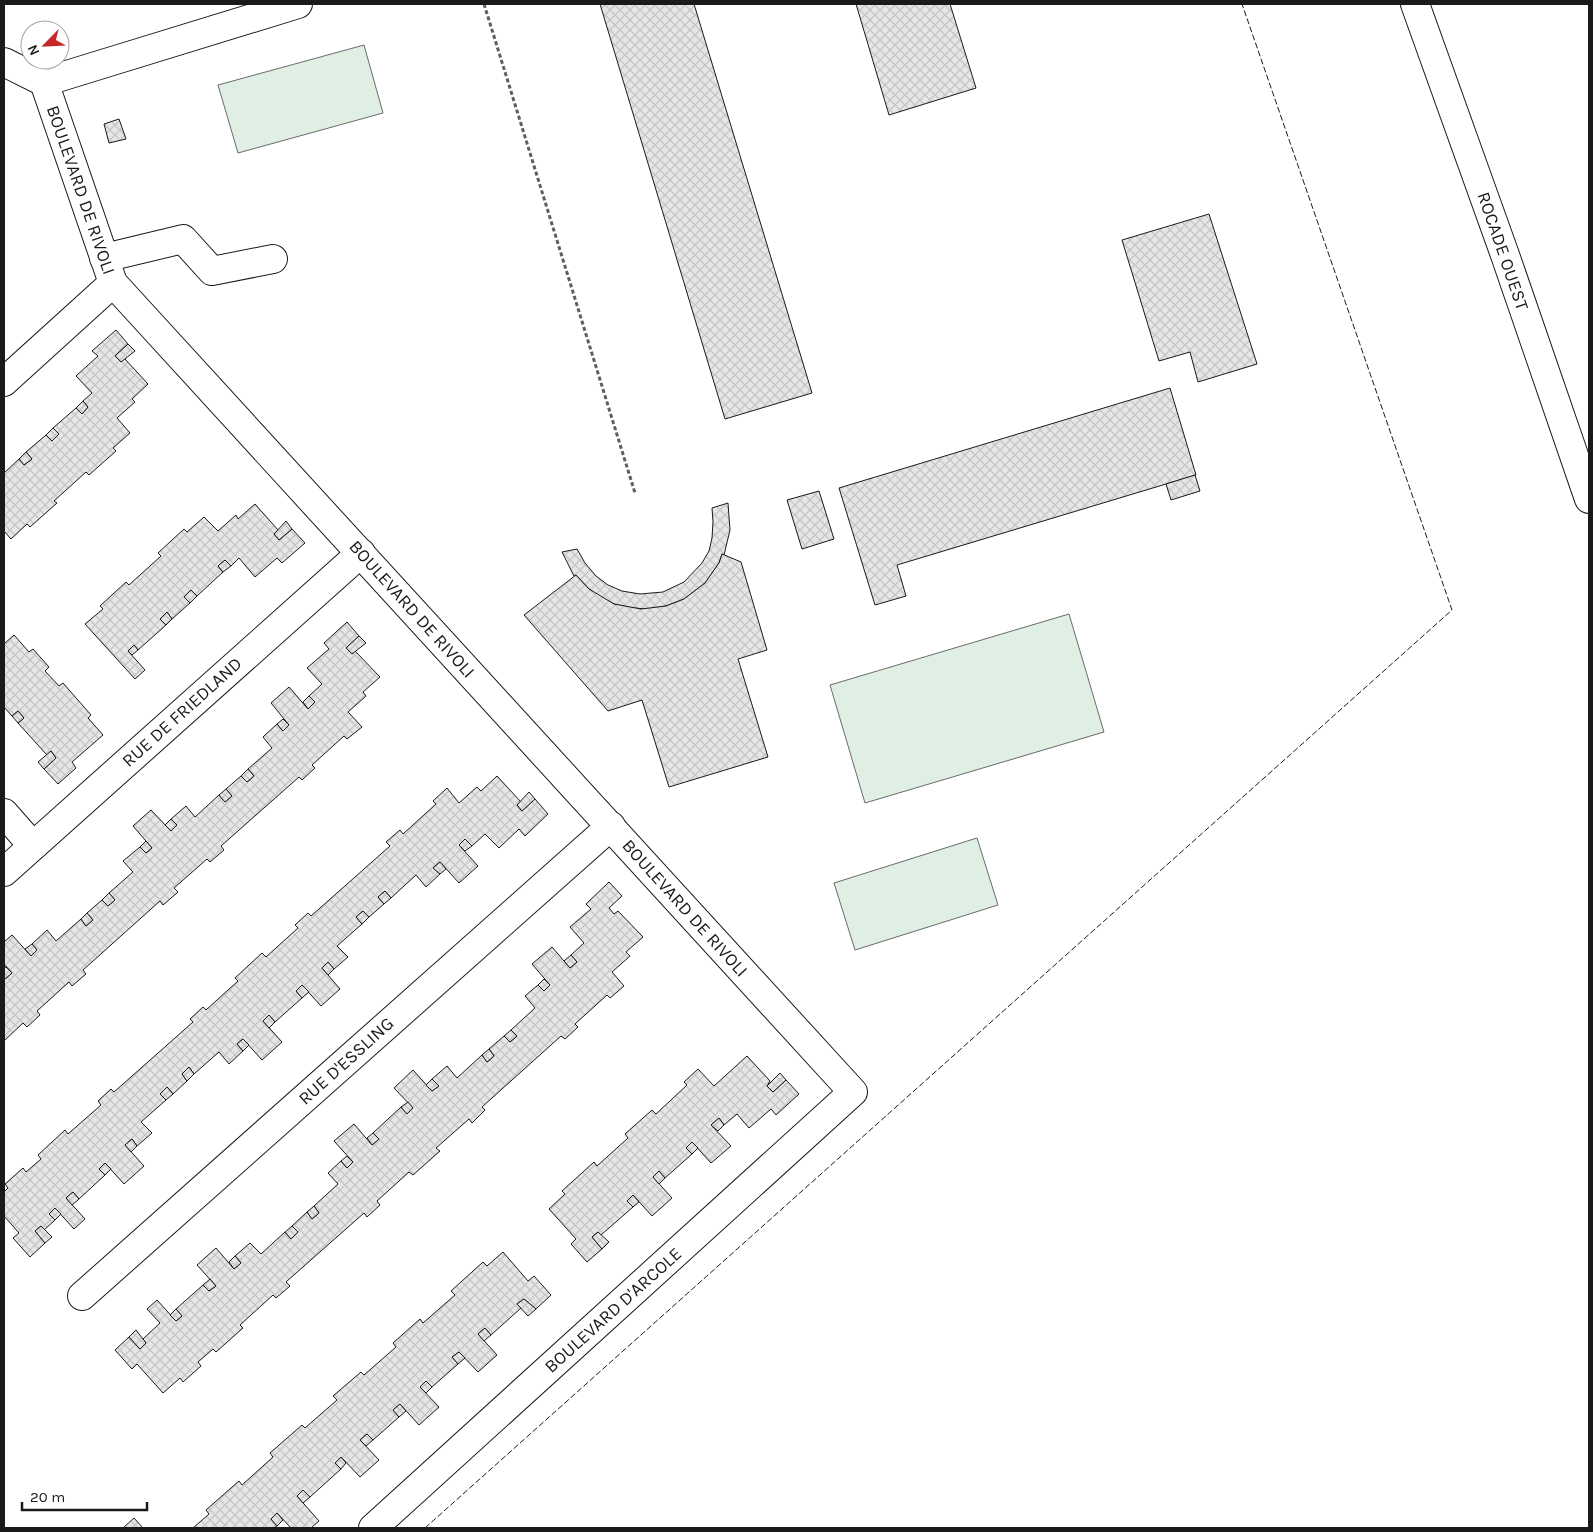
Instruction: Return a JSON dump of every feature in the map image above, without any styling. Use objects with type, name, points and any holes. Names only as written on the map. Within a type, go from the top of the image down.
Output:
[{"type":"street","points":[[4,62],[44,82],[294,4]]},
{"type":"street","name":"ROCADE OUEST","points":[[1415,4],[1505,255],[1589,499]]},
{"type":"street","name":"BOULEVARD DE RIVOLI","points":[[44,82],[113,283],[853,1092]]},
{"type":"street","points":[[104,258],[183,238],[212,271],[273,259]]},
{"type":"street","points":[[4,382],[113,283]]},
{"type":"street","name":"RUE DE FRIEDLAND","points":[[4,872],[361,553]]},
{"type":"street","points":[[4,813],[33,846]]},
{"type":"street","name":"RUE D'ESSLING","points":[[82,1296],[610,826]]},
{"type":"street","name":"BOULEVARD D'ARCOLE","points":[[373,1528],[853,1092]]},
{"type":"path","points":[[484,4],[635,492]]},
{"type":"green space","points":[[364,45],[383,113],[238,153],[218,85]]},
{"type":"green space","points":[[1069,614],[1104,732],[865,803],[830,685]]},
{"type":"green space","points":[[977,838],[998,905],[855,950],[834,883]]},
{"type":"building","points":[[600,4],[694,4],[812,393],[725,419]]},
{"type":"building","points":[[856,4],[950,4],[976,88],[889,115]]},
{"type":"building","points":[[119,119],[126,139],[109,143],[104,124]]},
{"type":"building","points":[[1209,214],[1257,364],[1198,382],[1190,352],[1159,361],[1122,240]]},
{"type":"building","points":[[116,330],[128,344],[115,356],[121,362],[124,358],[148,384],[132,399],[135,402],[117,418],[130,433],[113,448],[116,451],[89,475],[86,472],[54,501],[57,503],[30,527],[27,524],[11,539],[4,531],[4,473],[19,459],[24,465],[32,459],[26,452],[46,435],[52,441],[59,434],[53,428],[76,408],[82,414],[88,407],[83,401],[92,393],[76,376],[98,356],[92,351]]},
{"type":"building","points":[[128,344],[135,351],[121,362],[115,356]]},
{"type":"building","points":[[1170,388],[1196,475],[897,565],[906,596],[875,605],[839,488]]},
{"type":"building","points":[[83,401],[88,407],[82,414],[76,408]]},
{"type":"building","points":[[53,428],[59,434],[52,441],[46,435]]},
{"type":"building","points":[[26,452],[32,459],[24,465],[19,459]]},
{"type":"building","points":[[1195,475],[1200,491],[1171,500],[1166,484]]},
{"type":"building","points":[[819,491],[834,539],[802,549],[787,500]]},
{"type":"building","points":[[728,503],[730,530],[724,555],[722,554],[719,563],[705,583],[684,599],[666,606],[648,609],[633,608],[614,604],[602,598],[589,589],[576,575],[574,576],[562,552],[577,549],[585,563],[596,576],[608,585],[622,591],[640,594],[663,592],[684,582],[702,563],[709,551],[712,538],[712,508]]},
{"type":"building","points":[[255,504],[278,530],[274,534],[279,540],[292,529],[305,543],[282,563],[277,558],[255,577],[239,558],[231,566],[225,560],[218,566],[223,572],[197,596],[191,590],[184,597],[190,603],[172,619],[167,612],[160,619],[166,625],[138,650],[134,645],[128,651],[145,670],[135,679],[85,624],[103,609],[100,606],[126,582],[129,585],[161,556],[158,553],[184,529],[187,532],[204,517],[218,531],[236,515],[238,519]]},
{"type":"building","points":[[286,521],[292,529],[279,540],[274,534]]},
{"type":"building","points":[[722,554],[741,562],[767,650],[738,659],[768,757],[669,787],[642,700],[608,711],[524,615],[576,575],[589,589],[614,604],[641,609],[666,606],[684,599],[705,583],[719,563]]},
{"type":"building","points":[[225,560],[231,566],[223,572],[218,566]]},
{"type":"building","points":[[191,590],[197,596],[190,603],[184,597]]},
{"type":"building","points":[[167,612],[172,619],[166,625],[160,619]]},
{"type":"building","points":[[347,622],[359,636],[346,648],[352,654],[355,651],[380,677],[363,692],[366,696],[348,712],[362,727],[347,739],[344,736],[312,765],[315,768],[302,780],[299,777],[221,846],[224,850],[210,862],[207,859],[174,888],[178,892],[163,905],[160,901],[83,970],[86,974],[72,986],[69,982],[37,1011],[40,1015],[27,1027],[23,1023],[4,1041],[4,977],[5,979],[12,973],[4,964],[4,942],[12,935],[31,956],[37,950],[32,944],[47,930],[56,941],[81,919],[86,926],[93,920],[87,913],[102,900],[108,906],[115,900],[109,893],[133,872],[123,861],[140,847],[146,853],[152,848],[133,826],[151,810],[171,831],[177,825],[171,819],[186,806],[195,817],[219,795],[225,802],[232,796],[226,789],[241,776],[247,782],[254,776],[248,769],[272,748],[263,737],[277,724],[283,731],[289,725],[271,703],[289,687],[308,709],[315,702],[309,696],[322,684],[307,668],[329,649],[324,643]]},
{"type":"building","points":[[14,635],[29,652],[33,649],[49,667],[45,671],[59,686],[63,683],[91,715],[88,718],[103,735],[72,762],[76,768],[58,784],[44,769],[56,758],[51,751],[47,755],[18,723],[24,718],[18,711],[12,716],[4,707],[4,644]]},
{"type":"building","points":[[359,636],[366,643],[352,654],[346,648]]},
{"type":"building","points":[[134,645],[138,650],[132,655],[128,651]]},
{"type":"building","points":[[309,696],[315,702],[308,709],[303,702]]},
{"type":"building","points":[[18,711],[24,718],[18,723],[12,716]]},
{"type":"building","points":[[283,719],[289,725],[283,731],[277,724]]},
{"type":"building","points":[[51,751],[56,758],[44,769],[38,762]]},
{"type":"building","points":[[248,769],[254,776],[247,782],[241,776]]},
{"type":"building","points":[[497,776],[521,802],[517,805],[522,811],[535,799],[548,814],[525,836],[519,829],[499,848],[485,834],[472,846],[465,839],[459,845],[478,866],[459,883],[440,862],[433,868],[440,874],[426,887],[416,875],[391,898],[385,891],[378,897],[384,904],[369,917],[363,911],[356,917],[362,924],[337,946],[348,957],[334,969],[328,962],[322,968],[340,989],[321,1006],[302,985],[296,991],[302,998],[275,1022],[269,1015],[263,1021],[282,1042],[262,1060],[243,1039],[237,1044],[243,1051],[229,1064],[219,1052],[194,1074],[189,1067],[182,1074],[187,1081],[173,1094],[167,1087],[160,1094],[166,1100],[141,1122],[152,1133],[137,1146],[132,1139],[125,1145],[144,1166],[124,1184],[105,1163],[99,1169],[105,1175],[79,1199],[73,1192],[66,1198],[85,1219],[74,1229],[55,1208],[49,1214],[55,1220],[44,1230],[41,1226],[35,1231],[45,1243],[30,1257],[13,1238],[19,1233],[4,1216],[4,1192],[8,1188],[5,1184],[23,1168],[26,1172],[41,1159],[38,1155],[65,1130],[68,1134],[101,1105],[98,1101],[111,1089],[114,1092],[193,1022],[190,1019],[203,1007],[206,1010],[238,981],[235,978],[262,953],[266,957],[298,928],[295,925],[308,913],[311,916],[390,846],[386,842],[400,830],[403,834],[436,804],[433,801],[447,788],[459,803],[477,787],[481,791]]},
{"type":"building","points":[[226,789],[232,796],[225,802],[219,795]]},
{"type":"building","points":[[529,792],[535,799],[522,811],[517,805]]},
{"type":"building","points":[[171,819],[177,825],[171,831],[165,825]]},
{"type":"building","points":[[465,839],[472,846],[465,851],[459,845]]},
{"type":"building","points":[[146,841],[152,848],[146,853],[140,847]]},
{"type":"building","points":[[440,862],[446,869],[440,874],[433,868]]},
{"type":"building","points":[[609,882],[622,896],[609,908],[614,914],[618,911],[643,937],[626,952],[630,956],[612,972],[624,986],[610,998],[607,995],[575,1024],[578,1027],[565,1039],[561,1036],[482,1107],[485,1110],[472,1123],[469,1119],[436,1148],[440,1151],[413,1175],[409,1172],[377,1201],[380,1205],[367,1217],[364,1213],[286,1282],[290,1286],[276,1298],[273,1295],[240,1325],[243,1328],[216,1352],[213,1349],[198,1362],[201,1366],[183,1382],[180,1378],[163,1393],[137,1364],[132,1369],[115,1350],[129,1337],[140,1349],[146,1343],[143,1339],[160,1323],[147,1309],[157,1300],[176,1321],[182,1316],[176,1309],[203,1285],[209,1291],[216,1286],[197,1265],[216,1248],[234,1269],[241,1263],[235,1256],[250,1243],[261,1254],[285,1232],[291,1239],[298,1232],[292,1226],[307,1212],[312,1219],[319,1213],[314,1206],[338,1184],[328,1173],[341,1161],[347,1168],[353,1162],[334,1141],[354,1124],[372,1145],[379,1139],[373,1133],[401,1107],[407,1114],[413,1108],[394,1088],[413,1070],[432,1091],[439,1086],[432,1079],[447,1066],[457,1078],[482,1055],[487,1062],[494,1056],[489,1049],[504,1036],[510,1042],[517,1036],[511,1030],[535,1008],[525,996],[538,985],[544,991],[550,985],[532,964],[552,947],[570,968],[577,962],[571,955],[584,943],[570,927],[591,909],[586,904]]},
{"type":"building","points":[[385,891],[391,898],[384,904],[378,897]]},
{"type":"building","points":[[109,893],[115,900],[108,906],[102,900]]},
{"type":"building","points":[[363,911],[369,917],[362,924],[356,917]]},
{"type":"building","points":[[87,913],[93,920],[86,926],[81,919]]},
{"type":"building","points":[[32,944],[37,950],[31,956],[25,949]]},
{"type":"building","points":[[571,955],[577,962],[570,968],[564,961]]},
{"type":"building","points":[[328,962],[334,969],[328,975],[322,968]]},
{"type":"building","points":[[6,967],[12,973],[5,979],[4,968]]},
{"type":"building","points":[[544,979],[550,985],[544,991],[538,985]]},
{"type":"building","points":[[302,985],[309,992],[302,998],[296,991]]},
{"type":"building","points":[[269,1015],[275,1022],[269,1028],[263,1021]]},
{"type":"building","points":[[511,1030],[517,1036],[510,1042],[504,1036]]},
{"type":"building","points":[[243,1039],[249,1045],[243,1051],[237,1044]]},
{"type":"building","points":[[489,1049],[494,1056],[487,1062],[482,1055]]},
{"type":"building","points":[[747,1056],[770,1081],[767,1086],[773,1092],[786,1080],[799,1094],[776,1115],[771,1109],[749,1128],[737,1114],[724,1125],[719,1118],[711,1125],[731,1146],[711,1163],[692,1142],[686,1148],[692,1154],[665,1178],[659,1171],[653,1177],[672,1198],[652,1216],[633,1195],[627,1201],[633,1207],[601,1235],[598,1232],[592,1237],[602,1249],[587,1262],[571,1244],[576,1239],[549,1209],[565,1194],[562,1191],[594,1162],[597,1166],[628,1138],[625,1134],[652,1110],[656,1114],[687,1085],[684,1082],[698,1069],[714,1086]]},
{"type":"building","points":[[189,1067],[194,1074],[187,1081],[182,1074]]},
{"type":"building","points":[[780,1073],[786,1080],[773,1092],[767,1086]]},
{"type":"building","points":[[432,1079],[439,1086],[432,1091],[426,1085]]},
{"type":"building","points":[[167,1087],[173,1094],[166,1100],[160,1094]]},
{"type":"building","points":[[408,1102],[413,1108],[407,1114],[401,1107]]},
{"type":"building","points":[[719,1118],[724,1125],[718,1131],[711,1125]]},
{"type":"building","points":[[373,1133],[379,1139],[372,1145],[367,1138]]},
{"type":"building","points":[[132,1139],[137,1146],[131,1152],[125,1145]]},
{"type":"building","points":[[692,1142],[698,1148],[692,1154],[686,1148]]},
{"type":"building","points":[[347,1156],[353,1162],[347,1168],[341,1161]]},
{"type":"building","points":[[105,1163],[111,1169],[105,1175],[99,1169]]},
{"type":"building","points":[[659,1171],[665,1178],[659,1184],[653,1177]]},
{"type":"building","points":[[73,1192],[79,1199],[72,1205],[66,1198]]},
{"type":"building","points":[[633,1195],[639,1202],[633,1207],[627,1201]]},
{"type":"building","points":[[314,1206],[319,1213],[312,1219],[307,1212]]},
{"type":"building","points":[[55,1208],[61,1214],[55,1220],[49,1214]]},
{"type":"building","points":[[41,1226],[52,1237],[45,1243],[35,1231]]},
{"type":"building","points":[[292,1226],[298,1232],[291,1239],[285,1232]]},
{"type":"building","points":[[598,1232],[609,1242],[602,1249],[592,1237]]},
{"type":"building","points":[[503,1252],[528,1281],[534,1276],[551,1295],[536,1309],[524,1299],[517,1304],[521,1308],[491,1335],[485,1328],[478,1334],[497,1355],[478,1372],[459,1352],[452,1357],[458,1364],[432,1387],[426,1381],[420,1387],[439,1407],[419,1425],[400,1404],[393,1410],[399,1417],[373,1440],[367,1434],[360,1440],[379,1460],[360,1477],[341,1457],[335,1463],[341,1469],[310,1497],[303,1490],[297,1496],[319,1521],[311,1528],[291,1528],[277,1513],[271,1519],[277,1526],[274,1528],[193,1528],[209,1514],[206,1510],[239,1481],[242,1485],[273,1457],[270,1453],[302,1425],[305,1428],[337,1400],[333,1396],[361,1372],[364,1375],[396,1347],[393,1343],[420,1319],[423,1323],[455,1295],[451,1291],[483,1262],[487,1266]]},
{"type":"building","points":[[235,1256],[241,1263],[234,1269],[229,1262]]},
{"type":"building","points":[[210,1279],[216,1286],[209,1291],[203,1285]]},
{"type":"building","points":[[524,1299],[536,1309],[528,1316],[517,1304]]},
{"type":"building","points":[[176,1309],[182,1316],[176,1321],[170,1315]]},
{"type":"building","points":[[485,1328],[491,1335],[484,1341],[478,1334]]},
{"type":"building","points":[[136,1330],[146,1343],[140,1349],[129,1337]]},
{"type":"building","points":[[459,1352],[465,1358],[458,1364],[452,1357]]},
{"type":"building","points":[[426,1381],[432,1387],[426,1393],[420,1387]]},
{"type":"building","points":[[400,1404],[406,1411],[399,1417],[393,1410]]},
{"type":"building","points":[[367,1434],[373,1440],[366,1446],[360,1440]]},
{"type":"building","points":[[341,1457],[346,1463],[341,1469],[335,1463]]},
{"type":"building","points":[[303,1490],[310,1497],[303,1503],[297,1496]]},
{"type":"building","points":[[277,1513],[283,1520],[277,1526],[271,1519]]},
{"type":"building","points":[[134,1518],[143,1528],[123,1528]]},
{"type":"fence","points":[[425,1528],[1452,610],[1242,4]]}]
